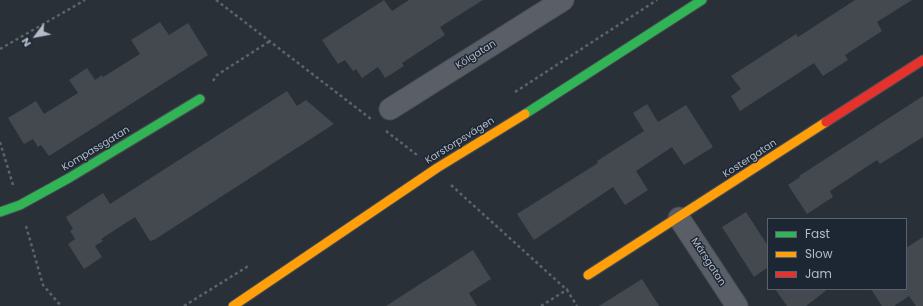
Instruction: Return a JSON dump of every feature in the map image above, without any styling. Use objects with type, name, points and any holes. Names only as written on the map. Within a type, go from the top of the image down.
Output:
[{"type":"street","name":"Kölgatan","points":[[381,119],[563,0]]},
{"type":"street","name":"Karstorpsvägen","points":[[233,306],[437,168],[565,90],[702,0]]},
{"type":"street","name":"Kostergatan","points":[[588,275],[680,218],[923,60]]},
{"type":"street","name":"Kompassgatan","points":[[0,212],[20,205],[69,178],[200,99]]},
{"type":"street","name":"Märsgatan","points":[[680,218],[737,306]]},
{"type":"path","points":[[0,49],[84,0]]},
{"type":"path","points":[[216,0],[270,41],[381,119],[418,156]]},
{"type":"path","points":[[510,95],[656,0]]},
{"type":"path","points":[[200,99],[217,75],[270,41]]},
{"type":"path","points":[[411,160],[424,151]]},
{"type":"path","points":[[437,168],[454,189],[567,290],[578,306]]},
{"type":"path","points":[[184,306],[252,264]]},
{"type":"path","points":[[541,306],[588,275]]},
{"type":"building","points":[[384,0],[392,11],[409,0],[483,0],[440,27],[445,35],[402,63],[404,66],[385,78],[378,67],[362,78],[356,69],[353,71],[345,60],[338,64],[322,40]]},
{"type":"building","points":[[855,0],[912,0],[877,22],[882,31],[845,55],[848,60],[823,76],[814,63],[740,111],[731,96],[741,89],[731,76],[796,34],[798,37]]},
{"type":"building","points":[[160,22],[169,35],[188,23],[208,55],[49,156],[41,145],[38,147],[33,139],[24,144],[8,118],[36,101],[44,114],[78,93],[69,80],[87,68],[95,80],[102,75],[103,77],[140,54],[131,40]]},
{"type":"building","points":[[287,91],[297,106],[306,100],[334,124],[154,240],[150,241],[135,217],[101,239],[103,241],[95,246],[102,257],[84,269],[68,244],[75,239],[70,231],[73,229],[66,217],[103,193],[110,204]]},
{"type":"building","points":[[923,96],[923,137],[880,164],[877,160],[830,191],[833,197],[807,214],[788,185],[800,177],[799,176]]},
{"type":"building","points":[[647,104],[658,122],[686,105],[713,147],[684,165],[672,147],[636,171],[648,190],[625,205],[613,187],[534,240],[517,214],[598,163],[597,161],[644,131],[633,113]]},
{"type":"building","points":[[746,212],[767,244],[767,268],[754,277],[722,227]]},
{"type":"building","points":[[923,237],[923,306],[916,306],[909,296],[894,306],[882,306],[872,290],[907,290],[907,247]]},
{"type":"building","points":[[473,250],[491,279],[469,293],[477,306],[386,306]]},
{"type":"building","points":[[642,279],[659,306],[599,306]]},
{"type":"building","points":[[776,290],[827,290],[806,306],[787,306]]},
{"type":"traffic: fast","points":[[525,114],[702,0]]},
{"type":"traffic: fast","points":[[0,212],[20,205],[69,178],[200,99]]},
{"type":"traffic: slow","points":[[233,306],[437,168],[525,114]]},
{"type":"traffic: slow","points":[[588,275],[826,122]]},
{"type":"traffic: jam","points":[[826,122],[923,60]]}]
